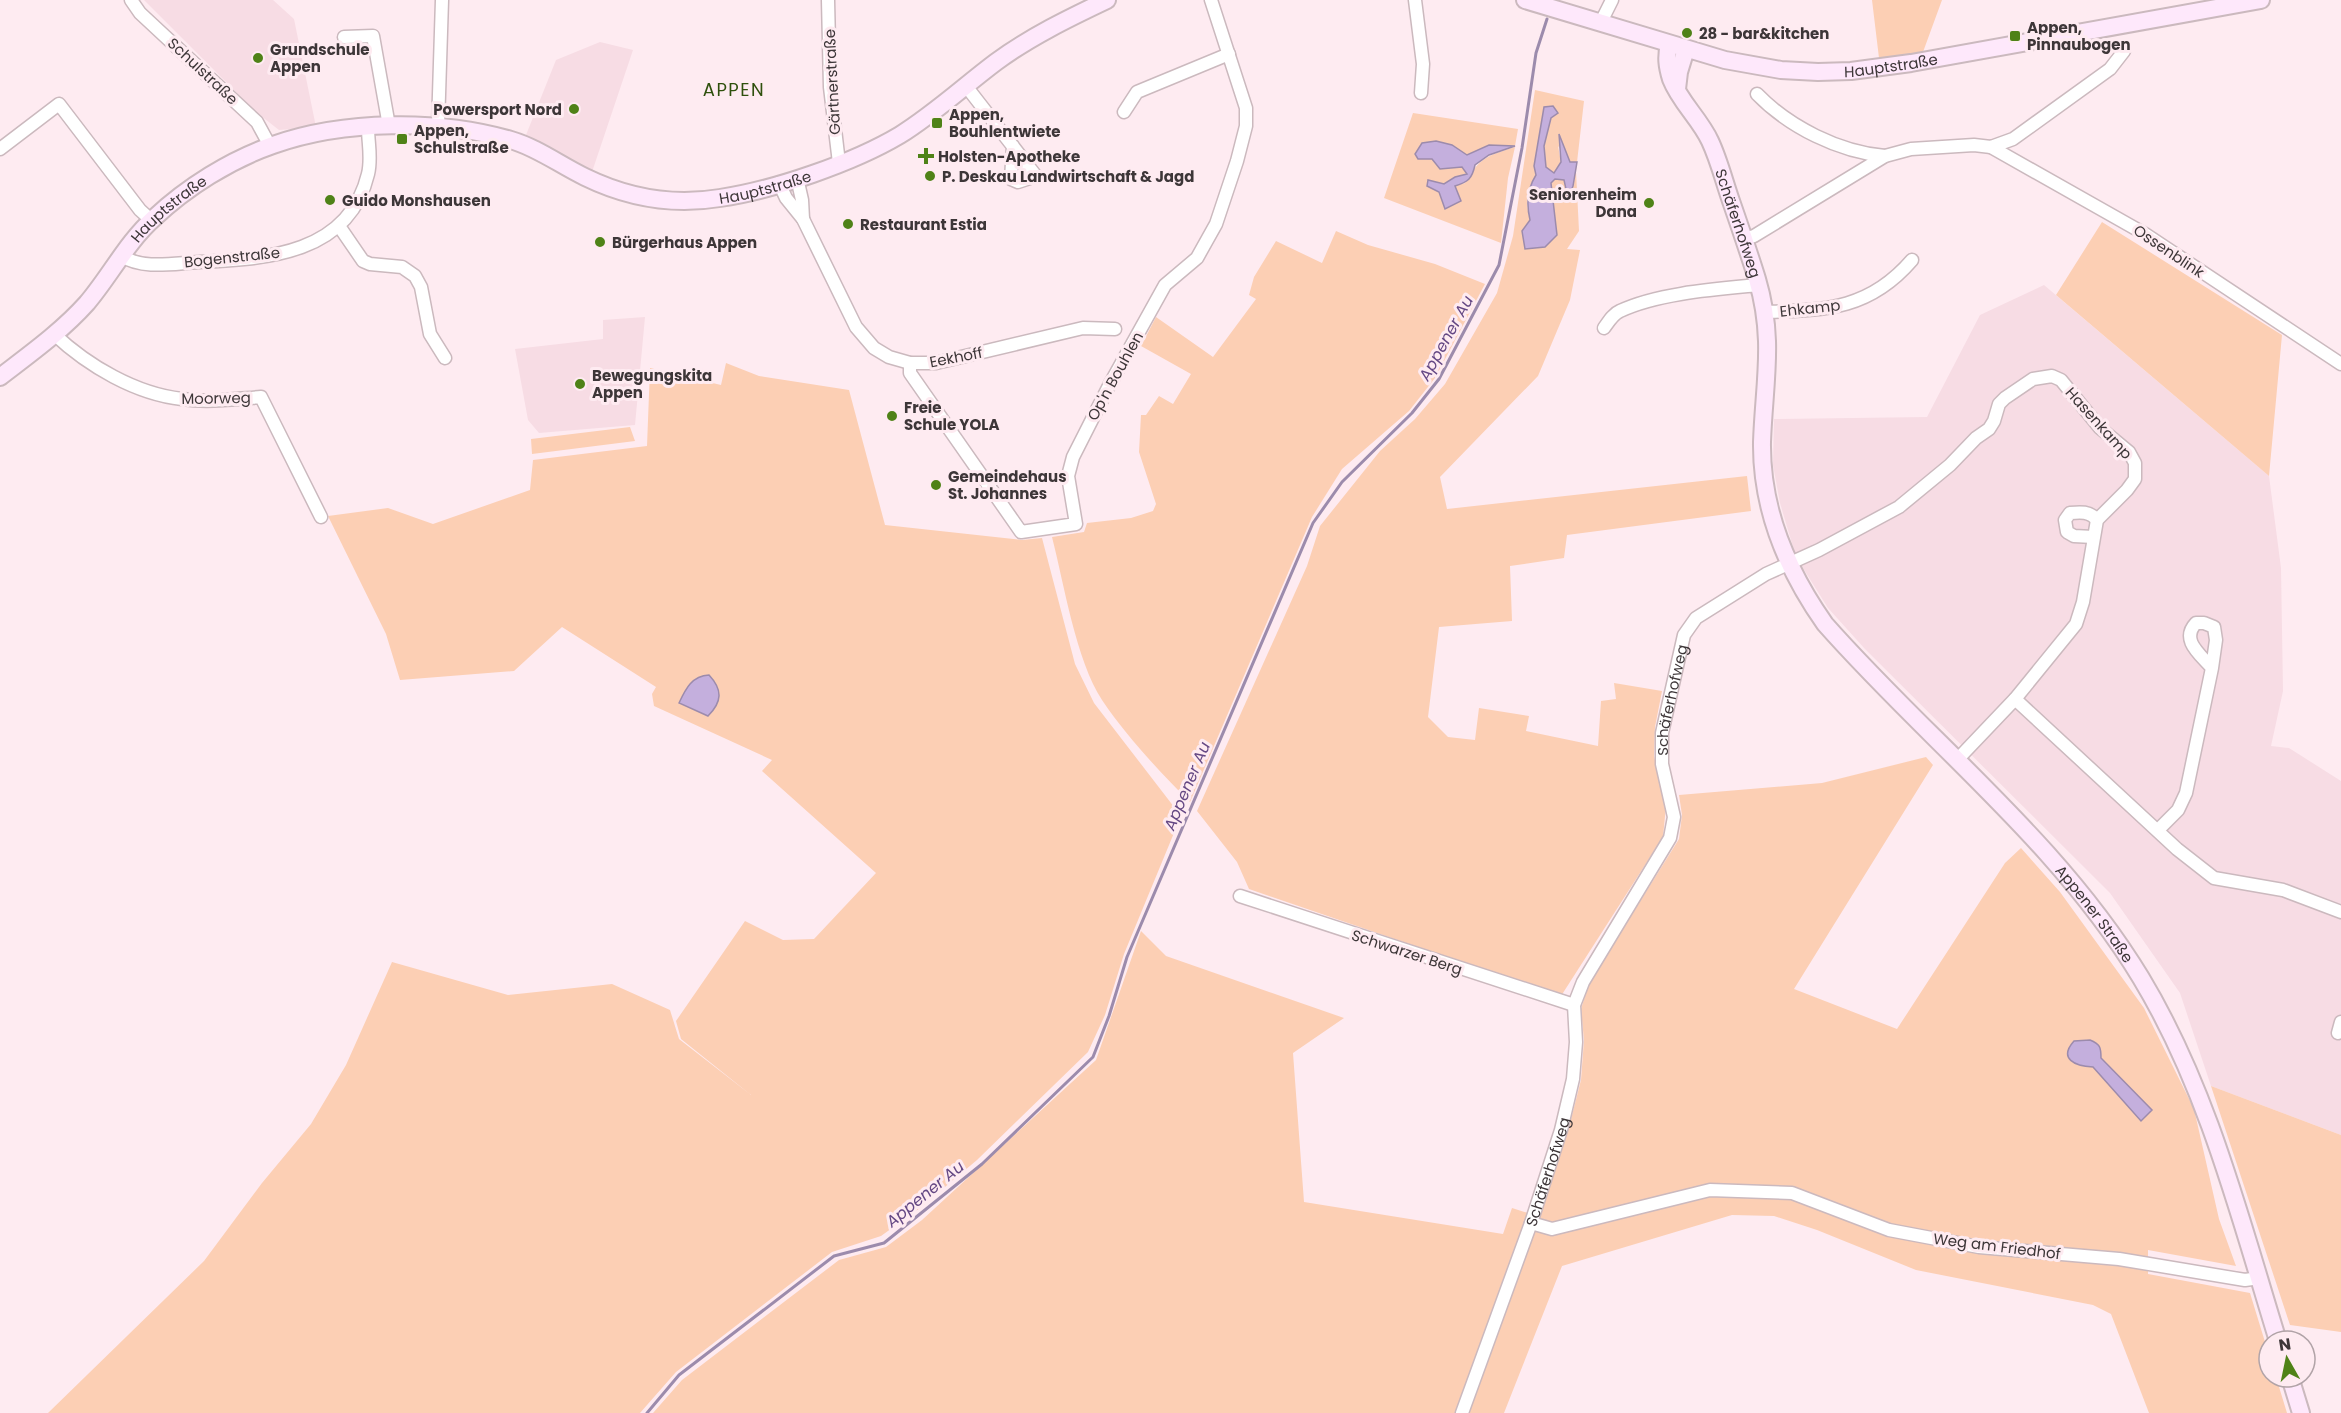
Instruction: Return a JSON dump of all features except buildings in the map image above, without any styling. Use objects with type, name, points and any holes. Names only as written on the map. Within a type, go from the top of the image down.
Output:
[{"type":"main road","name":"Hauptstraße","points":[[0,377],[54,334],[86,304],[151,220],[202,181],[270,146],[320,132],[389,126],[438,126],[480,131],[518,142],[585,177],[620,192],[655,200],[677,202],[723,198],[797,178],[870,151],[903,133],[999,60],[1039,34],[1107,0]]},
{"type":"main road","name":"Hauptstraße","points":[[1525,0],[1725,60],[1780,70],[1851,71],[1966,54],[2260,0]]},
{"type":"main road","name":"Schäferhofweg","points":[[1669,44],[1666,57],[1672,81],[1709,138],[1759,285],[1765,312],[1768,362],[1763,460],[1774,525],[1787,563]]},
{"type":"main road","points":[[1677,90],[1679,72],[1686,49]]},
{"type":"main road","name":"Appener Straße","points":[[1787,563],[1806,597],[1825,624],[2052,858],[2087,901],[2141,978],[2174,1039],[2208,1118],[2274,1329]]},
{"type":"main road","points":[[2294,1389],[2301,1413]]},
{"type":"street","name":"Schulstraße","points":[[131,0],[140,13],[257,122],[270,146]]},
{"type":"street","points":[[438,126],[442,0]]},
{"type":"street","name":"Gärtnerstraße","points":[[828,0],[830,87],[839,163]]},
{"type":"street","name":"Op'n Bouhlen","points":[[910,363],[910,373],[1021,532],[1076,524],[1068,476],[1073,457],[1110,384],[1165,285],[1197,258],[1216,224],[1246,126],[1246,108],[1211,0]]},
{"type":"street","points":[[1415,0],[1423,64],[1421,93]]},
{"type":"street","points":[[1601,22],[1612,0]]},
{"type":"street","points":[[344,37],[373,36],[389,126]]},
{"type":"street","name":"Ossenblink","points":[[1991,147],[2013,140],[2110,69],[2124,51]]},
{"type":"street","points":[[1124,112],[1137,92],[1229,54]]},
{"type":"street","points":[[966,86],[1013,146]]},
{"type":"street","points":[[1757,94],[1790,120],[1828,142],[1855,152],[1885,156]]},
{"type":"street","points":[[0,149],[60,104],[140,210],[151,220]]},
{"type":"street","name":"Bogenstraße","points":[[122,256],[138,264],[215,261],[274,255],[312,243],[339,226],[355,204],[368,173],[370,152],[368,128]]},
{"type":"street","name":"Ossenblink","points":[[1744,239],[1754,236],[1885,156],[1911,149],[1974,145],[1991,147],[2145,234],[2196,270],[2341,364]]},
{"type":"street","name":"Eekhoff","points":[[797,178],[803,219]]},
{"type":"street","name":"Eekhoff","points":[[779,183],[786,198],[803,219],[850,318],[861,335],[874,348],[889,357],[910,363],[936,363],[1083,328],[1116,329]]},
{"type":"street","points":[[339,226],[363,261],[370,264],[402,267],[415,276],[421,287],[430,334],[445,358]]},
{"type":"street","name":"Ehkamp","points":[[1765,312],[1819,310],[1849,303],[1882,287],[1902,272],[1912,260]]},
{"type":"street","points":[[1604,327],[1620,311],[1650,302],[1688,294],[1759,285]]},
{"type":"street","name":"Moorweg","points":[[54,334],[95,365],[147,391],[179,399],[196,400],[261,397],[321,517]]},
{"type":"street","name":"Hasenkamp","points":[[1787,563],[1819,550],[1899,507],[1989,429],[2005,398],[2033,379],[2043,377],[2052,376],[2061,380],[2100,428],[2129,452],[2134,463],[2134,478],[2127,490],[2097,520]]},
{"type":"street","points":[[1957,760],[2015,699],[2076,624],[2083,602],[2097,520],[2087,513],[2070,513],[2065,520],[2067,532],[2074,536],[2093,537]]},
{"type":"street","name":"Schäferhofweg","points":[[1462,1413],[1531,1223],[1561,1130],[1573,1079],[1576,1042],[1574,1005],[1583,982],[1670,838],[1674,817],[1662,764],[1662,733],[1684,635],[1696,618],[1787,563]]},
{"type":"street","points":[[2158,830],[2178,810],[2186,793],[2212,668]]},
{"type":"street","points":[[2015,699],[2167,839],[2214,878],[2283,890],[2341,912]]},
{"type":"street","name":"Schwarzer Berg","points":[[1240,896],[1264,906],[1574,1005]]},
{"type":"street","name":"Weg am Friedhof","points":[[1531,1223],[1552,1229],[1710,1191],[1792,1193],[1889,1230],[1979,1247],[2119,1259],[2245,1280],[2259,1278]]},
{"type":"shaded area","points":[[144,0],[273,0],[294,19],[316,127],[279,130],[256,112]]},
{"type":"shaded area","points":[[1872,0],[1942,0],[1923,52],[1879,58]]},
{"type":"shaded area","points":[[600,42],[633,50],[592,172],[526,135],[556,60]]},
{"type":"shaded area","points":[[1535,90],[1584,101],[1576,171],[1579,231],[1567,249],[1580,250],[1570,300],[1538,376],[1440,477],[1447,509],[1747,476],[1751,511],[1567,535],[1564,558],[1510,566],[1512,621],[1439,627],[1428,717],[1448,737],[1475,740],[1479,708],[1529,716],[1526,731],[1598,746],[1601,701],[1616,699],[1614,683],[1662,691],[1655,727],[1654,756],[1666,806],[1663,837],[1561,996],[1249,889],[1237,862],[1197,811],[1307,566],[1320,526],[1380,451],[1415,419],[1445,384],[1497,293],[1513,236]],"holes":[[[1544,107],[1551,118],[1544,146],[1546,168],[1554,173],[1561,162],[1558,146],[1570,162],[1576,162],[1573,186],[1569,196],[1564,180],[1555,179],[1550,183],[1557,235],[1522,231],[1530,220],[1528,196],[1536,175],[1534,166]]]},
{"type":"shaded area","points":[[1553,106],[1558,113],[1551,118],[1544,146],[1546,167],[1554,173],[1561,162],[1559,134],[1570,162],[1577,162],[1573,186],[1568,198],[1564,180],[1555,179],[1551,183],[1557,235],[1545,247],[1525,249],[1522,231],[1530,220],[1528,196],[1536,175],[1534,166],[1544,107]]},
{"type":"shaded area","points":[[1413,113],[1518,129],[1515,146],[1489,145],[1467,156],[1452,145],[1418,159],[1433,159],[1440,169],[1462,167],[1468,174],[1455,177],[1444,184],[1428,180],[1427,186],[1439,192],[1445,209],[1454,186],[1465,183],[1475,168],[1491,155],[1515,147],[1508,178],[1501,243],[1384,198]]},
{"type":"shaded area","points":[[1436,141],[1452,145],[1467,155],[1489,145],[1515,146],[1489,155],[1475,165],[1469,179],[1455,186],[1461,201],[1445,209],[1439,192],[1427,186],[1428,180],[1444,184],[1455,177],[1467,174],[1462,167],[1440,169],[1432,159],[1418,159],[1415,154],[1422,143]]},
{"type":"shaded area","points":[[2102,222],[2282,335],[2269,476],[2056,295]]},
{"type":"shaded area","points":[[1336,231],[1368,245],[1435,264],[1485,284],[1435,378],[1409,411],[1342,469],[1312,517],[1190,802],[1132,740],[1102,700],[1093,683],[1078,643],[1052,537],[1084,532],[1087,523],[1131,518],[1153,511],[1156,504],[1139,452],[1141,415],[1146,415],[1159,396],[1173,404],[1191,374],[1141,346],[1156,317],[1213,357],[1256,299],[1249,295],[1254,277],[1276,241],[1322,263]]},
{"type":"shaded area","points":[[2044,285],[2269,476],[2281,568],[2283,691],[2271,746],[2289,748],[2341,781],[2341,1135],[2211,1086],[2180,993],[2110,893],[1865,649],[1828,608],[1796,557],[1780,503],[1773,465],[1774,419],[1927,417],[1980,315]]},
{"type":"shaded area","name":"Bewegungskita Appen","points":[[645,317],[635,425],[539,433],[528,420],[515,349],[603,339],[603,320]]},
{"type":"shaded area","points":[[726,363],[759,376],[849,390],[885,525],[1022,540],[1042,538],[1075,664],[1094,703],[1181,816],[1124,954],[1105,1015],[1088,1052],[977,1160],[920,1208],[881,1236],[832,1252],[676,1372],[640,1413],[48,1413],[204,1261],[262,1183],[311,1124],[346,1065],[392,962],[508,995],[612,984],[670,1010],[679,1039],[751,1095],[681,1039],[676,1021],[745,921],[783,940],[814,939],[876,873],[762,771],[772,760],[654,706],[652,694],[656,687],[562,627],[514,671],[400,680],[386,634],[328,516],[388,508],[433,524],[530,490],[533,460],[647,446],[650,368],[721,385]]},
{"type":"shaded area","points":[[630,427],[635,441],[532,454],[531,439]]},
{"type":"shaded area","points":[[709,675],[717,686],[719,696],[716,706],[708,716],[679,703],[694,680]]},
{"type":"shaded area","points":[[1926,757],[1933,765],[1794,989],[1897,1029],[2005,863],[2021,848],[2060,892],[2144,1008],[2194,1109],[2219,1219],[2236,1266],[2148,1250],[2148,1274],[2250,1293],[2261,1329],[2257,1329],[2257,1389],[2280,1389],[2287,1413],[2149,1413],[2111,1314],[2093,1305],[1916,1270],[1817,1230],[1774,1216],[1732,1215],[1562,1266],[1504,1413],[653,1413],[682,1380],[839,1260],[886,1247],[922,1220],[1096,1060],[1141,931],[1166,956],[1344,1018],[1293,1053],[1304,1202],[1503,1234],[1512,1208],[1540,1217],[1569,1127],[1581,1080],[1584,1040],[1581,1009],[1589,983],[1679,839],[1682,815],[1679,795],[1822,783]]},
{"type":"shaded area","points":[[2090,1040],[2099,1046],[2101,1058],[2152,1110],[2141,1121],[2093,1067],[2075,1063],[2068,1057],[2069,1047],[2074,1041]]},
{"type":"shaded area","points":[[2211,1086],[2341,1135],[2341,1332],[2290,1325]]},
{"type":"waterway","name":"Appener Au","points":[[647,1413],[679,1375],[834,1256],[884,1243],[982,1164],[1093,1057],[1109,1016],[1127,957],[1313,523],[1342,482],[1412,413],[1439,379],[1499,265],[1522,148],[1536,53],[1547,19]]},
{"type":"place","name":"28 - bar&kitchen","points":[[1687,33]]},
{"type":"place","name":"Appen, Pinnaubogen","points":[[2015,36]]},
{"type":"place","name":"Grundschule Appen","points":[[258,58]]},
{"type":"place","name":"Powersport Nord","points":[[574,109]]},
{"type":"place","name":"Appen, Bouhlentwiete","points":[[937,123]]},
{"type":"place","name":"Appen, Schulstraße","points":[[402,139]]},
{"type":"place","name":"Holsten-Apotheke","points":[[926,156]]},
{"type":"place","name":"P. Deskau Landwirtschaft & Jagd","points":[[930,176]]},
{"type":"place","name":"Guido Monshausen","points":[[330,200]]},
{"type":"place","name":"Seniorenheim Dana","points":[[1649,203]]},
{"type":"place","name":"Restaurant Estia","points":[[848,224]]},
{"type":"place","name":"Bürgerhaus Appen","points":[[600,242]]},
{"type":"place","name":"Bewegungskita Appen","points":[[580,384]]},
{"type":"place","name":"Freie Schule YOLA","points":[[892,416]]},
{"type":"place","name":"Gemeindehaus St. Johannes","points":[[936,485]]},
{"type":"district","name":"APPEN","points":[[734,89]]}]
